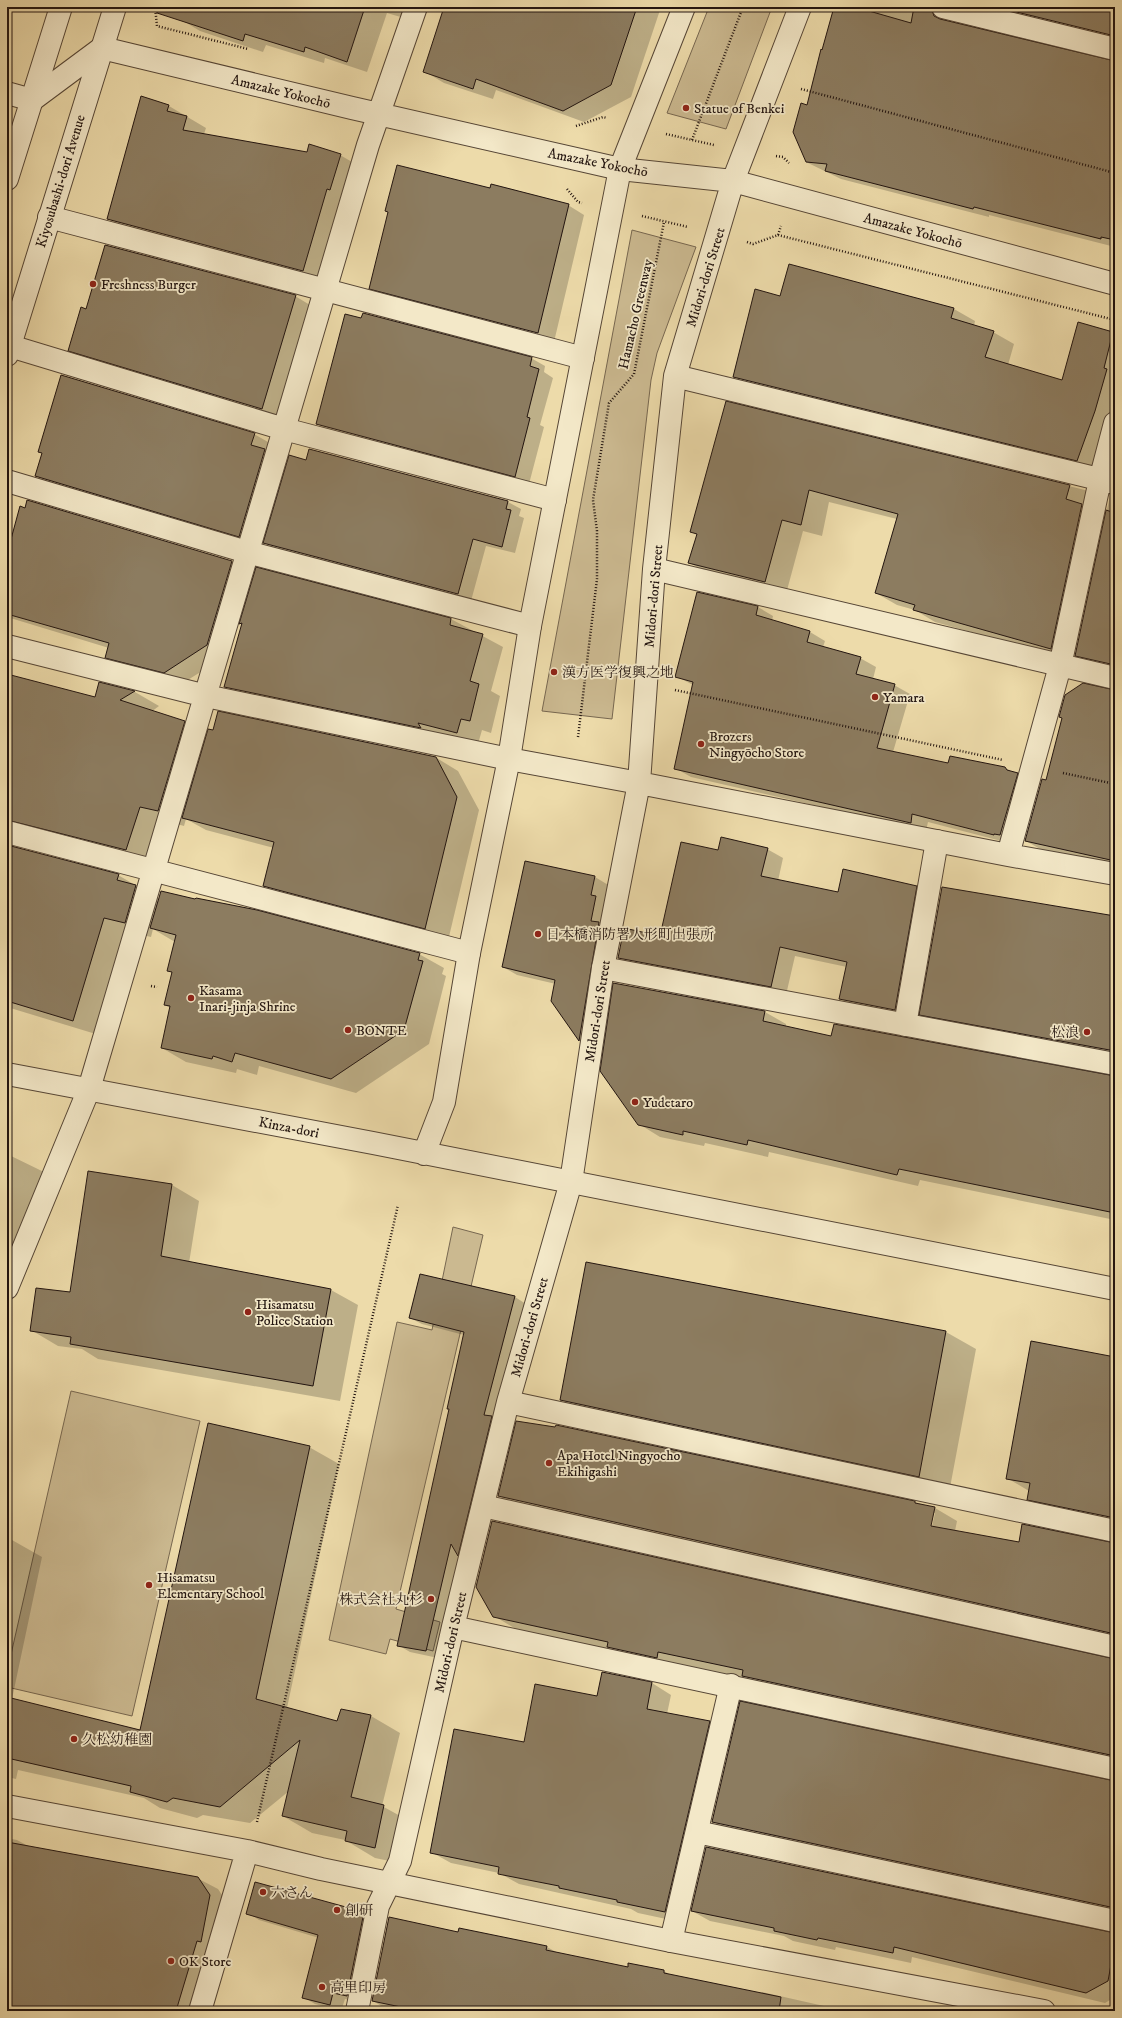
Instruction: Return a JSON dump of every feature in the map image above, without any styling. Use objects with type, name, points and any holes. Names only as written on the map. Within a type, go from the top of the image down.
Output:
[{"type":"street","points":[[7,180],[61,7]]},
{"type":"street","name":"Kiyosubashi-dori Avenue","points":[[8,351],[48,217],[115,7]]},
{"type":"street","points":[[7,1288],[89,1089],[152,871],[206,696],[247,552],[378,114],[416,7]]},
{"type":"street","points":[[424,1154],[444,1102],[469,953],[509,759],[530,626],[620,169],[684,7]]},
{"type":"street","name":"Midori-dori Street","points":[[356,2011],[378,1906],[400,1861],[453,1627],[508,1402],[571,1182],[603,968],[639,783],[654,569],[675,376],[733,181],[800,7]]},
{"type":"street","points":[[944,7],[1115,49]]},
{"type":"street","points":[[32,100],[102,48]]},
{"type":"street","name":"Amazake Yokochō","points":[[102,48],[378,114],[620,169],[733,181],[1115,284]]},
{"type":"street","points":[[7,93],[32,100]]},
{"type":"street","points":[[48,217],[583,358]]},
{"type":"street","points":[[8,351],[284,429],[555,500]]},
{"type":"street","points":[[675,376],[1108,482]]},
{"type":"street","points":[[1008,855],[1060,666],[1108,482],[1115,423]]},
{"type":"street","points":[[7,481],[247,552],[530,626]]},
{"type":"street","points":[[654,569],[1115,678]]},
{"type":"street","points":[[7,646],[206,696],[509,759],[937,842],[1115,874]]},
{"type":"street","points":[[7,832],[469,953]]},
{"type":"street","points":[[905,1025],[937,842]]},
{"type":"street","points":[[603,968],[1115,1064]]},
{"type":"street","name":"Kinza-dori","points":[[7,1074],[1115,1288]]},
{"type":"street","points":[[508,1402],[1115,1531]]},
{"type":"street","points":[[483,1506],[1115,1647]]},
{"type":"street","points":[[453,1627],[731,1685],[1115,1769]]},
{"type":"street","points":[[672,1941],[731,1685]]},
{"type":"street","points":[[7,1806],[247,1851],[390,1883],[672,1941],[1044,2011]]},
{"type":"street","points":[[697,1832],[1115,1921]]},
{"type":"street","points":[[200,2011],[247,1851]]},
{"type":"path","points":[[692,140],[743,7]]},
{"type":"path","points":[[772,81],[1115,173]]},
{"type":"path","name":"Hamacho Greenway","points":[[578,737],[597,579],[597,531],[593,500],[609,403],[634,374],[664,222]]},
{"type":"path","points":[[778,235],[1113,319],[1113,312]]},
{"type":"path","points":[[646,684],[1115,784]]},
{"type":"path","points":[[256,1828],[398,1205]]},
{"type":"shaded area","points":[[709,7],[772,7],[726,129],[667,113]]},
{"type":"shaded area","points":[[632,230],[696,247],[657,353],[651,380],[612,719],[542,711]]},
{"type":"shaded area","points":[[453,1227],[483,1235],[396,1609],[440,1622],[433,1651],[390,1639],[386,1654],[329,1640],[397,1322],[432,1330]]},
{"type":"shaded area","points":[[71,1391],[200,1421],[132,1716],[7,1687],[7,1672]]},
{"type":"building","points":[[157,7],[365,7],[347,62],[305,47],[304,52],[245,34],[243,41],[157,13]]},
{"type":"building","points":[[444,7],[637,7],[611,85],[563,111],[476,79],[473,89],[423,72]]},
{"type":"building","points":[[834,7],[855,7],[911,23],[914,7],[931,7],[934,16],[940,19],[1115,61],[1115,240],[1101,237],[1101,239],[974,207],[973,209],[825,171],[827,164],[806,162],[793,132],[801,103],[807,105],[821,49],[822,50]]},
{"type":"building","points":[[996,7],[1115,7],[1115,36]]},
{"type":"building","points":[[141,96],[169,105],[167,111],[187,116],[183,130],[307,152],[309,144],[341,154],[330,190],[327,189],[303,271],[107,219]]},
{"type":"building","points":[[397,165],[490,188],[491,184],[569,204],[538,333],[369,289],[388,212],[385,211]]},
{"type":"building","points":[[105,245],[296,295],[262,409],[68,351],[81,307],[86,309]]},
{"type":"building","points":[[789,264],[954,308],[951,318],[994,331],[985,357],[1062,380],[1078,322],[1113,332],[1104,368],[1107,369],[1095,411],[1077,461],[733,377],[755,289],[780,296]]},
{"type":"building","points":[[363,313],[532,357],[530,366],[539,369],[527,417],[530,418],[515,477],[316,424],[345,314],[361,318]]},
{"type":"building","points":[[61,375],[255,433],[251,445],[265,449],[239,537],[35,476],[42,453],[38,452]]},
{"type":"building","points":[[726,401],[1070,485],[1066,499],[1082,504],[1051,649],[913,610],[915,605],[875,593],[898,514],[809,490],[801,525],[782,520],[765,582],[688,563],[697,534],[690,532]]},
{"type":"building","points":[[309,449],[508,501],[506,509],[511,510],[502,547],[473,539],[458,594],[263,543],[289,455],[306,460]]},
{"type":"building","points":[[27,500],[232,561],[207,645],[164,673],[105,658],[109,643],[7,614],[7,554],[20,506],[25,508]]},
{"type":"building","points":[[1106,510],[1115,513],[1115,665],[1075,656]]},
{"type":"building","points":[[256,567],[451,618],[450,625],[483,634],[470,681],[479,684],[470,721],[461,719],[457,733],[418,723],[421,728],[224,687],[242,623],[239,624]]},
{"type":"building","points":[[697,592],[758,606],[756,615],[810,631],[807,642],[861,657],[856,674],[895,684],[877,748],[948,763],[950,756],[1005,767],[1007,770],[1018,773],[1000,835],[994,835],[912,814],[911,823],[674,769],[693,682],[675,677]]},
{"type":"building","points":[[7,674],[95,697],[99,682],[135,691],[120,700],[185,721],[158,811],[140,807],[126,850],[7,820]]},
{"type":"building","points":[[1083,683],[1115,690],[1115,861],[1025,841],[1042,779],[1046,780],[1062,718],[1059,717],[1065,695]]},
{"type":"building","points":[[218,711],[436,757],[457,797],[425,929],[263,886],[274,842],[182,818],[208,729],[213,730]]},
{"type":"building","points":[[721,837],[768,848],[761,876],[838,892],[843,869],[917,886],[895,1010],[839,999],[847,962],[780,947],[771,987],[618,958],[624,928],[660,936],[681,842],[718,850]]},
{"type":"building","points":[[7,845],[119,874],[117,880],[136,885],[125,923],[104,918],[73,1021],[7,1001]]},
{"type":"building","points":[[525,861],[595,876],[591,895],[596,896],[591,921],[599,922],[579,1041],[551,1001],[555,980],[502,967]]},
{"type":"building","points":[[942,887],[1115,916],[1115,1051],[919,1015]]},
{"type":"building","points":[[161,891],[195,899],[257,910],[420,953],[418,960],[423,961],[404,1030],[331,1079],[235,1053],[232,1062],[213,1056],[212,1059],[161,1048],[170,1006],[164,1005],[172,972],[167,971],[176,935],[150,928]]},
{"type":"building","points":[[613,983],[765,1011],[763,1021],[831,1036],[834,1024],[1115,1076],[1115,1213],[899,1169],[897,1175],[748,1140],[747,1145],[683,1131],[683,1135],[638,1125],[600,1071]]},
{"type":"building","points":[[88,1171],[172,1184],[161,1256],[331,1289],[313,1386],[70,1344],[71,1337],[30,1331],[36,1288],[70,1292]]},
{"type":"building","points":[[586,1262],[946,1331],[919,1477],[560,1400]]},
{"type":"building","points":[[420,1274],[515,1296],[484,1415],[492,1416],[458,1556],[451,1544],[426,1651],[397,1646],[449,1409],[447,1409],[464,1332],[409,1318]]},
{"type":"building","points":[[1031,1341],[1115,1357],[1115,1518],[1027,1500],[1030,1483],[1006,1479]]},
{"type":"building","points":[[516,1421],[555,1427],[556,1425],[915,1501],[915,1503],[935,1507],[931,1526],[1019,1542],[1022,1524],[1115,1543],[1115,1634],[498,1496]]},
{"type":"building","points":[[208,1423],[310,1446],[256,1699],[337,1721],[341,1709],[371,1715],[351,1797],[384,1805],[375,1848],[345,1841],[347,1831],[282,1816],[300,1740],[220,1807],[173,1798],[167,1802],[130,1792],[131,1786],[7,1758],[7,1697],[140,1730]]},
{"type":"building","points":[[492,1521],[1115,1659],[1115,1756],[742,1676],[743,1670],[658,1652],[657,1658],[607,1647],[608,1642],[493,1617],[476,1587]]},
{"type":"building","points":[[602,1672],[652,1682],[647,1709],[710,1721],[665,1912],[559,1888],[559,1886],[498,1874],[499,1867],[430,1853],[454,1729],[524,1742],[535,1684],[597,1696]]},
{"type":"building","points":[[740,1701],[1115,1781],[1115,1908],[712,1822]]},
{"type":"building","points":[[7,1842],[198,1877],[210,1895],[201,1942],[197,1941],[176,2011],[7,2011]]},
{"type":"building","points":[[706,1847],[1115,1933],[1115,1943],[1108,1981],[1086,1993],[894,1947],[893,1953],[818,1938],[817,1940],[774,1931],[774,1928],[691,1911]]},
{"type":"building","points":[[255,1882],[364,1912],[347,1996],[333,1993],[330,2005],[302,1998],[318,1935],[246,1914]]},
{"type":"building","points":[[389,1917],[458,1932],[459,1928],[547,1946],[546,1950],[628,1967],[628,1963],[664,1970],[664,1973],[781,1997],[779,2011],[420,2011],[372,2001]]},
{"type":"place","name":"Statue of Benkei","points":[[686,108]]},
{"type":"place","name":"Freshness Burger","points":[[93,284]]},
{"type":"place","name":"漢方医学復興之地","points":[[554,672]]},
{"type":"place","name":"Yamara","points":[[875,697]]},
{"type":"place","name":"Brozers Ningyōcho Store","points":[[701,744]]},
{"type":"place","name":"日本橋消防署人形町出張所","points":[[538,934]]},
{"type":"place","name":"Kasama Inari-jinja Shrine","points":[[191,998]]},
{"type":"place","name":"BONTE","points":[[348,1030]]},
{"type":"place","name":"松浪","points":[[1087,1032]]},
{"type":"place","name":"Yudetaro","points":[[635,1102]]},
{"type":"place","name":"Hisamatsu Police Station","points":[[248,1312]]},
{"type":"place","name":"Apa Hotel Ningyocho Ekihigashi","points":[[549,1463]]},
{"type":"place","name":"Hisamatsu Elementary School","points":[[149,1585]]},
{"type":"place","name":"株式会社丸杉","points":[[431,1599]]},
{"type":"place","name":"久松幼稚園","points":[[74,1739]]},
{"type":"place","name":"六さん","points":[[263,1892]]},
{"type":"place","name":"創研","points":[[337,1910]]},
{"type":"place","name":"OK Store","points":[[171,1961]]},
{"type":"place","name":"高里印房","points":[[322,1987]]}]
